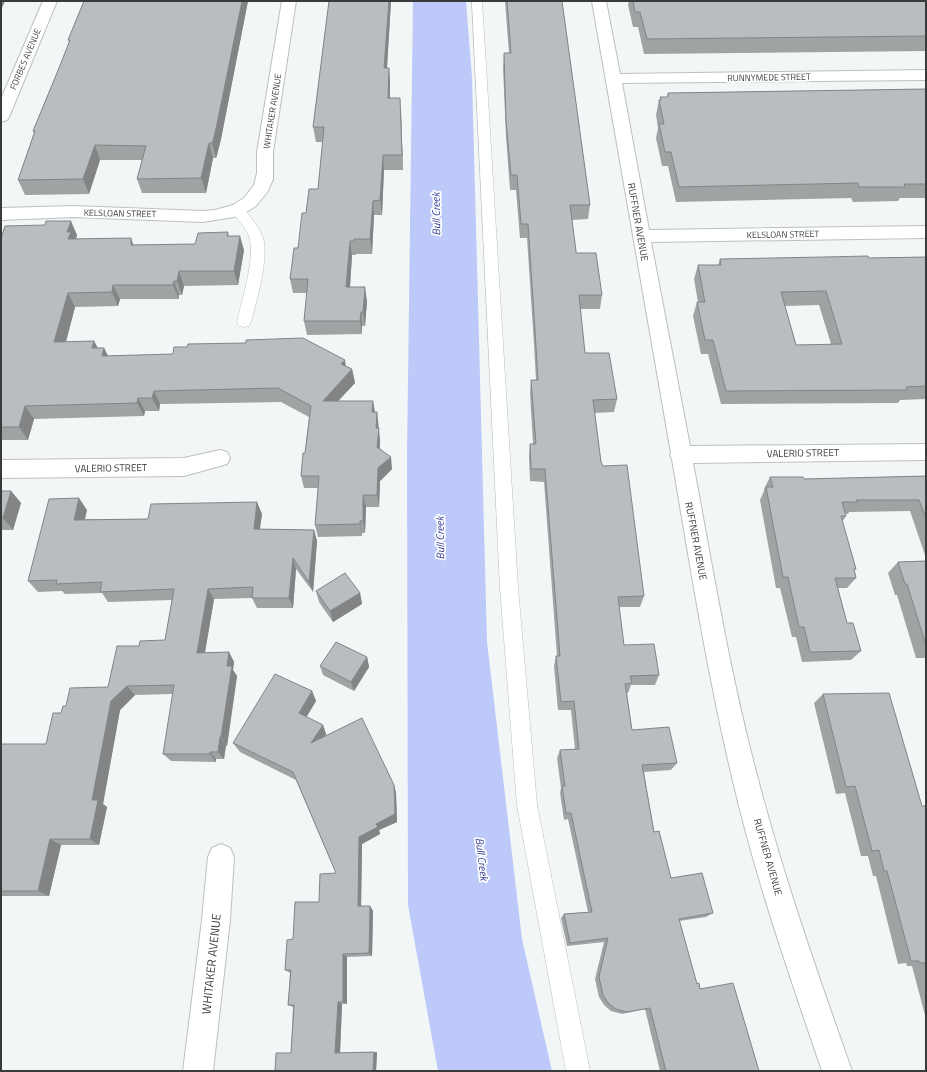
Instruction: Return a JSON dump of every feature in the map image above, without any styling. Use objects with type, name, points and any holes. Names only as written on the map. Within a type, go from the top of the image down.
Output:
[{"type":"street","name":"FORBES AVENUE","points":[[1,117],[50,1]]},
{"type":"street","name":"WHITAKER AVENUE","points":[[238,210],[261,191],[265,180],[265,152],[289,1]]},
{"type":"street","name":"RUFFNER AVENUE","points":[[598,1],[722,678],[745,779],[814,1006],[837,1071]]},
{"type":"street","name":"RUNNYMEDE STREET","points":[[613,79],[926,75]]},
{"type":"street","name":"KELSLOAN STREET","points":[[1,214],[82,212],[197,217],[210,216],[238,210]]},
{"type":"street","name":"KELSLOAN STREET","points":[[641,236],[926,232]]},
{"type":"street","name":"VALERIO STREET","points":[[680,455],[926,452]]},
{"type":"street","name":"VALERIO STREET","points":[[1,469],[184,466],[220,458]]},
{"type":"street","name":"WHITAKER AVENUE","points":[[198,1071],[216,920],[221,857]]},
{"type":"lane","points":[[477,1],[508,580],[527,805],[578,1071]]},
{"type":"lane","points":[[238,210],[257,241],[254,272],[244,322]]},
{"type":"water","name":"Bull Creek","points":[[413,1],[466,1],[472,77],[487,642],[522,939],[552,1071],[438,1071],[408,905],[407,455]]},
{"type":"building","points":[[84,1],[242,1],[217,124],[213,141],[212,143],[209,143],[201,178],[137,179],[146,146],[95,145],[83,179],[18,180],[35,131],[33,131],[70,40],[68,40]]},
{"type":"building","points":[[329,1],[389,1],[384,68],[389,68],[388,98],[400,98],[402,155],[383,155],[380,200],[373,201],[370,239],[354,239],[354,241],[350,241],[346,287],[365,287],[363,312],[361,312],[360,321],[304,321],[308,279],[290,279],[294,248],[298,248],[302,213],[306,213],[309,189],[318,189],[324,127],[313,127]]},
{"type":"building","points":[[507,1],[562,1],[590,205],[570,205],[576,253],[596,253],[602,295],[579,295],[585,353],[609,353],[617,399],[593,400],[601,462],[603,466],[627,465],[644,596],[618,597],[624,645],[654,644],[659,675],[630,676],[632,683],[625,684],[632,730],[669,727],[677,763],[642,765],[654,832],[659,831],[671,878],[702,873],[713,913],[679,919],[697,984],[699,983],[700,989],[733,983],[759,1071],[666,1071],[650,1008],[627,1012],[616,1009],[608,1003],[603,995],[599,977],[608,938],[570,943],[564,914],[592,912],[571,813],[566,813],[562,786],[565,786],[560,750],[579,749],[574,701],[561,702],[556,656],[560,656],[545,469],[531,469],[530,444],[536,444],[531,380],[538,380],[528,224],[521,224],[517,175],[511,175],[506,121],[504,53],[511,53]]},
{"type":"building","points":[[633,1],[926,1],[926,36],[647,39],[640,12],[635,12]]},
{"type":"building","points":[[926,89],[926,184],[904,184],[905,187],[859,187],[858,183],[679,187],[671,152],[665,152],[659,124],[664,124],[659,100],[661,100],[660,97],[668,97],[668,93]]},
{"type":"building","points":[[46,221],[71,221],[67,232],[71,232],[68,239],[131,238],[131,245],[195,244],[198,233],[228,232],[227,236],[240,236],[234,271],[179,271],[177,281],[174,281],[173,285],[113,285],[112,292],[68,293],[54,342],[94,341],[92,348],[104,348],[102,356],[173,354],[174,347],[187,347],[188,344],[246,343],[246,340],[303,338],[345,360],[341,364],[352,369],[323,401],[373,401],[372,412],[377,412],[376,428],[379,428],[377,447],[391,457],[378,468],[377,495],[363,495],[363,521],[360,521],[360,524],[315,525],[319,476],[301,476],[303,453],[305,453],[311,406],[278,388],[154,391],[152,398],[138,398],[137,403],[25,406],[19,427],[1,427],[1,238],[5,226],[45,225]]},
{"type":"building","points":[[868,256],[869,258],[926,257],[926,386],[906,387],[907,390],[726,391],[713,340],[705,340],[697,302],[705,302],[698,265],[721,265],[720,259]],"holes":[[[826,291],[842,344],[796,345],[781,292]]]},
{"type":"building","points":[[926,476],[926,518],[919,500],[856,500],[857,502],[842,502],[846,516],[841,516],[856,569],[854,569],[856,578],[835,578],[847,623],[853,623],[861,651],[810,652],[804,627],[799,627],[788,577],[783,577],[766,487],[773,487],[770,477],[803,477],[804,479]]},
{"type":"building","points":[[1,491],[11,491],[3,518],[1,518]]},
{"type":"building","points":[[79,498],[74,520],[148,519],[151,504],[257,502],[254,529],[314,530],[309,582],[293,558],[289,598],[252,598],[253,587],[208,589],[197,653],[229,652],[227,666],[232,666],[218,752],[210,752],[210,754],[163,754],[174,685],[127,686],[111,701],[92,800],[98,800],[90,839],[50,839],[38,891],[1,891],[1,744],[46,744],[53,713],[61,713],[63,706],[66,706],[70,688],[108,687],[117,646],[139,646],[140,641],[165,640],[174,589],[100,592],[102,582],[56,584],[57,580],[28,581],[49,499]]},
{"type":"building","points":[[926,561],[926,645],[907,584],[905,584],[898,562]]},
{"type":"building","points":[[345,573],[360,593],[330,611],[316,591]]},
{"type":"building","points":[[336,642],[367,657],[351,682],[320,666]]},
{"type":"building","points":[[275,674],[312,691],[299,713],[323,725],[311,743],[362,718],[394,785],[395,814],[376,824],[378,827],[359,837],[358,906],[370,906],[369,953],[343,954],[343,1002],[338,1002],[335,1053],[374,1052],[373,1071],[275,1071],[276,1053],[291,1053],[294,1005],[288,1005],[291,970],[285,970],[287,940],[293,939],[295,902],[319,902],[320,874],[336,873],[293,772],[233,743]]},
{"type":"building","points":[[889,693],[922,806],[926,806],[926,966],[925,963],[920,963],[919,961],[911,961],[887,871],[884,871],[879,850],[872,851],[855,786],[846,787],[823,694]]}]
